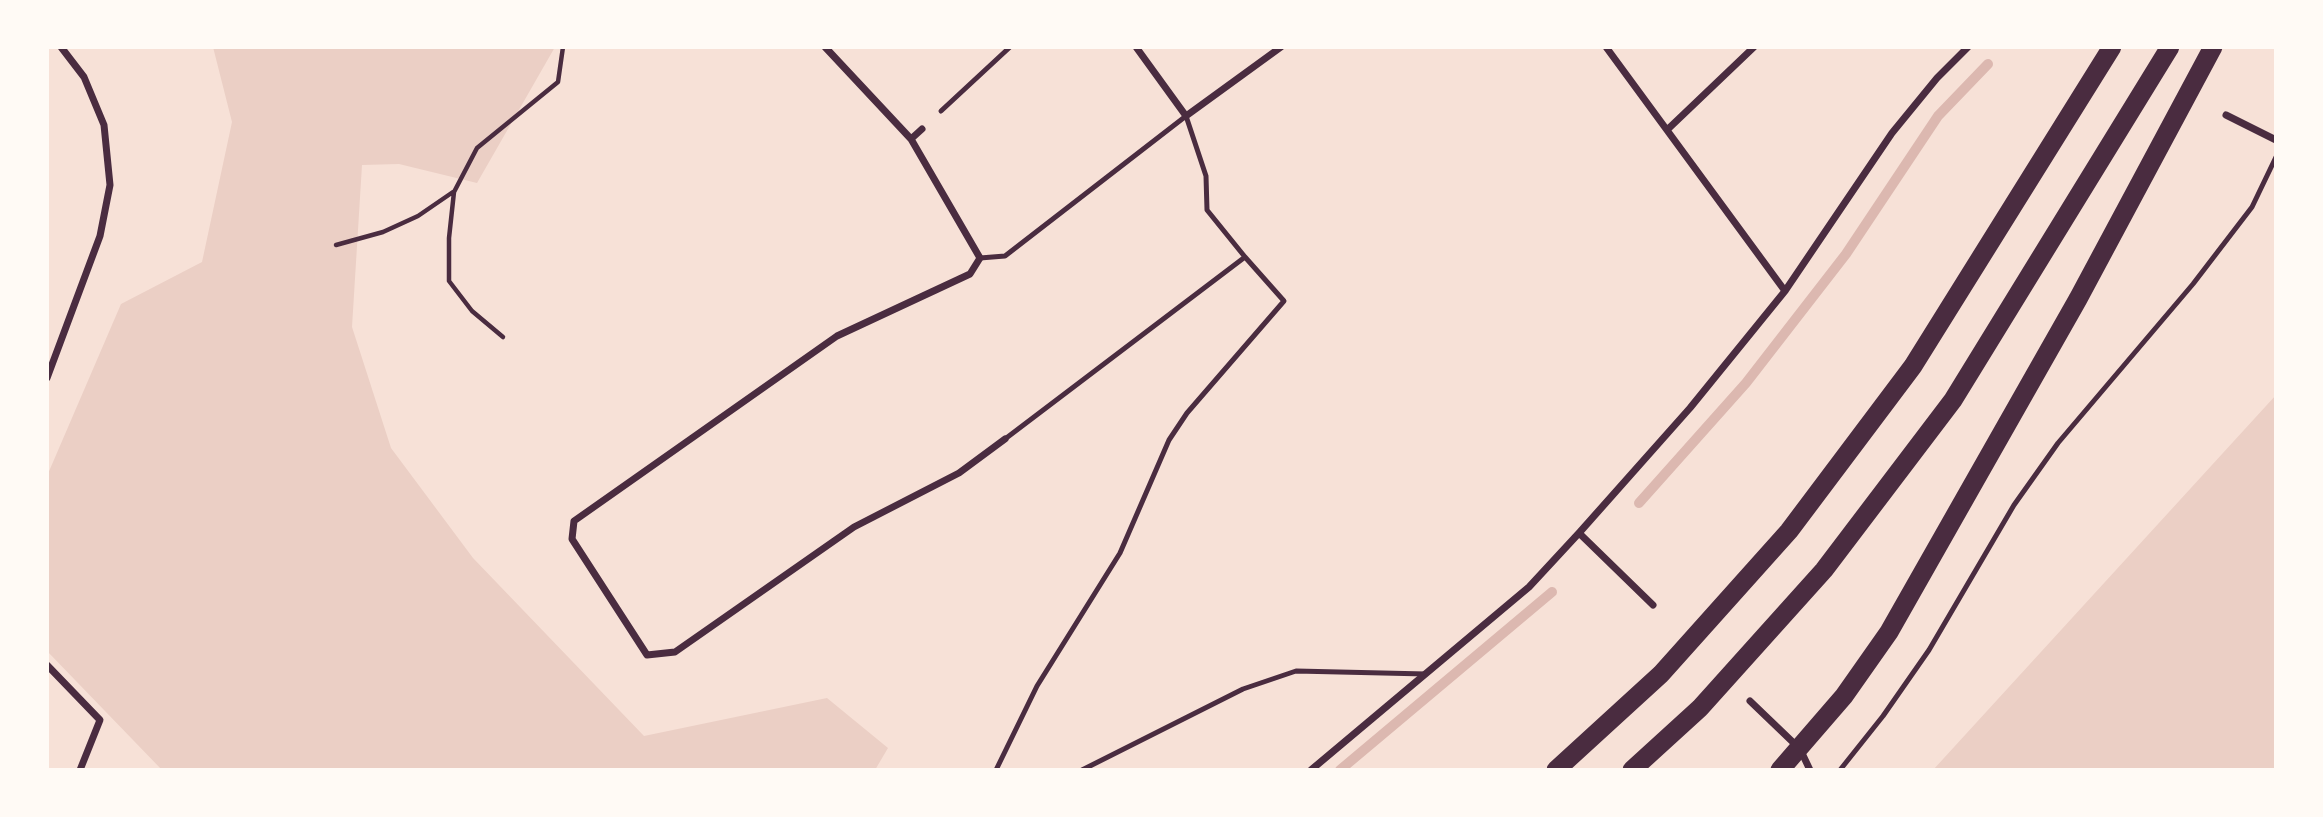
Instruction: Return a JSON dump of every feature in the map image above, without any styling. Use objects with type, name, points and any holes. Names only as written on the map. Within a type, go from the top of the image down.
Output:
[{"type":"highway","points":[[1556,770],[1661,674],[1788,531],[1913,366],[2112,47]]},
{"type":"highway","points":[[1632,770],[1700,708],[1824,570],[1953,400],[2169,47]]},
{"type":"highway","points":[[1780,770],[1844,696],[1889,632],[2078,299],[2213,47]]},
{"type":"street","points":[[47,378],[100,236],[110,185],[104,125],[83,77],[61,47]]},
{"type":"street","points":[[825,47],[911,139],[979,258],[970,274],[837,336],[574,521],[572,539],[647,655],[675,652],[854,527],[959,473],[1005,439]]},
{"type":"street","points":[[1136,47],[1186,116],[1281,47]]},
{"type":"street","points":[[1606,47],[1785,291]]},
{"type":"street","points":[[1667,130],[1754,47]]},
{"type":"street","points":[[1311,770],[1529,587],[1579,533],[1690,408],[1785,291],[1892,133],[1937,78],[1968,47]]},
{"type":"street","points":[[2226,115],[2276,140]]},
{"type":"street","points":[[911,139],[922,129]]},
{"type":"street","points":[[1579,533],[1653,605]]},
{"type":"street","points":[[47,665],[100,720],[80,770]]},
{"type":"street","points":[[1751,701],[1800,749],[1810,770]]},
{"type":"lane","points":[[941,111],[1010,47]]},
{"type":"lane","points":[[979,258],[1004,256],[1186,116],[1206,176],[1207,210],[1284,301],[1186,413],[1169,440],[1119,553],[1037,686],[996,770]]},
{"type":"lane","points":[[1840,770],[1884,716],[1929,650],[2014,505],[2067,433],[2193,284],[2252,206],[2276,157]]},
{"type":"lane","points":[[1005,439],[1245,257]]},
{"type":"lane","points":[[1082,770],[1243,689],[1296,671],[1426,674]]},
{"type":"path","points":[[503,337],[472,311],[449,281],[449,239],[454,192],[477,148],[558,82],[563,47]]},
{"type":"path","points":[[336,245],[383,232],[418,216],[454,192]]},
{"type":"shaded area","points":[[213,47],[555,47],[477,183],[399,164],[362,165],[352,327],[391,448],[473,558],[644,736],[827,698],[888,748],[875,770],[162,770],[47,651],[47,476],[121,304],[202,262],[232,122]]},
{"type":"shaded area","points":[[2276,395],[2276,770],[1933,770]]},
{"type":"waterway","points":[[1639,503],[1746,383],[1846,254],[1938,116],[1988,64]]},
{"type":"waterway","points":[[1340,770],[1552,592]]}]
